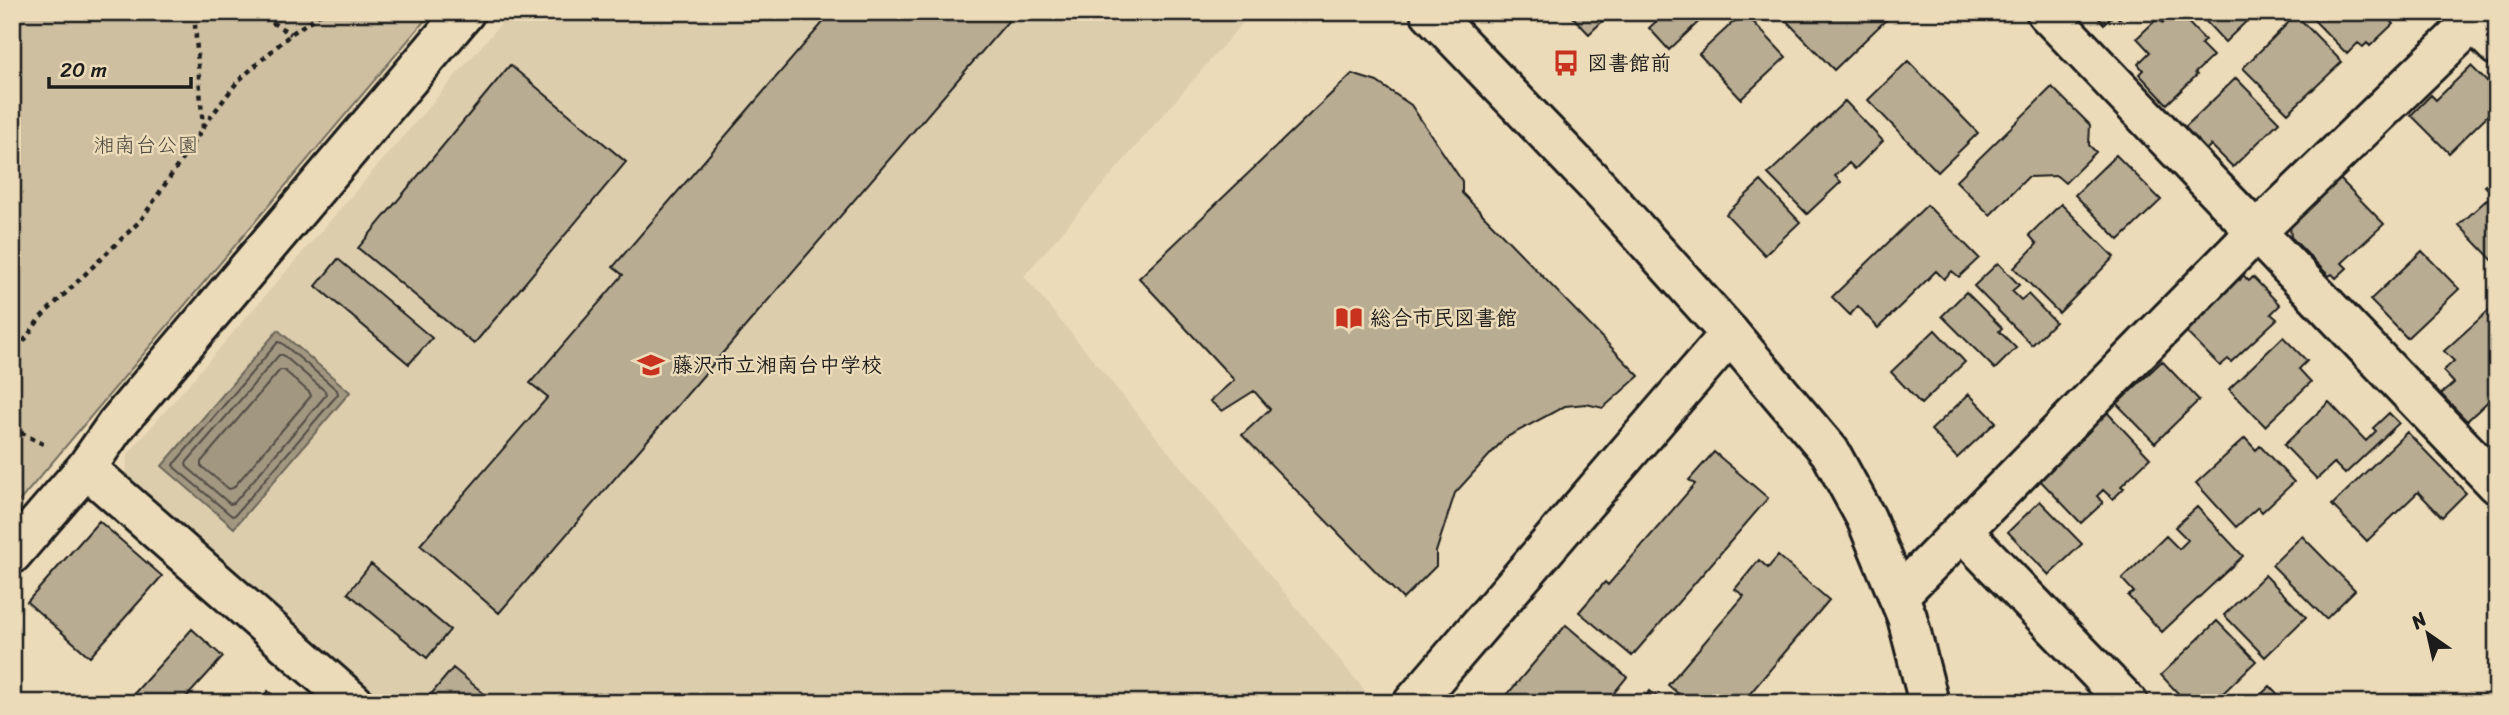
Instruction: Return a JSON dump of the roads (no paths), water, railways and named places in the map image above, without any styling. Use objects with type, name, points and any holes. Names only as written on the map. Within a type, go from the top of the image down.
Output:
[{"type":"street","points":[[12,554],[86,468],[116,425],[465,12]]},
{"type":"street","points":[[2046,12],[2497,484]]},
{"type":"street","points":[[1437,15],[1599,188],[1730,334],[1830,452],[1866,519],[1907,617],[1929,703]]},
{"type":"street","points":[[1898,596],[2256,232],[2479,23]]},
{"type":"street","points":[[1413,703],[1730,334]]},
{"type":"street","points":[[86,468],[354,703]]},
{"type":"street","points":[[1962,531],[2128,703]]},
{"type":"water","points":[[278,330],[350,392],[234,528],[162,466]]},
{"type":"place","name":"図書館前","points":[[1566,63]]},
{"type":"place","name":"総合市民図書館","points":[[1349,318]]},
{"type":"place","name":"藤沢市立湘南台中学校","points":[[651,365]]},
{"type":"park label","name":"湘南台公園","points":[[146,145]]}]
